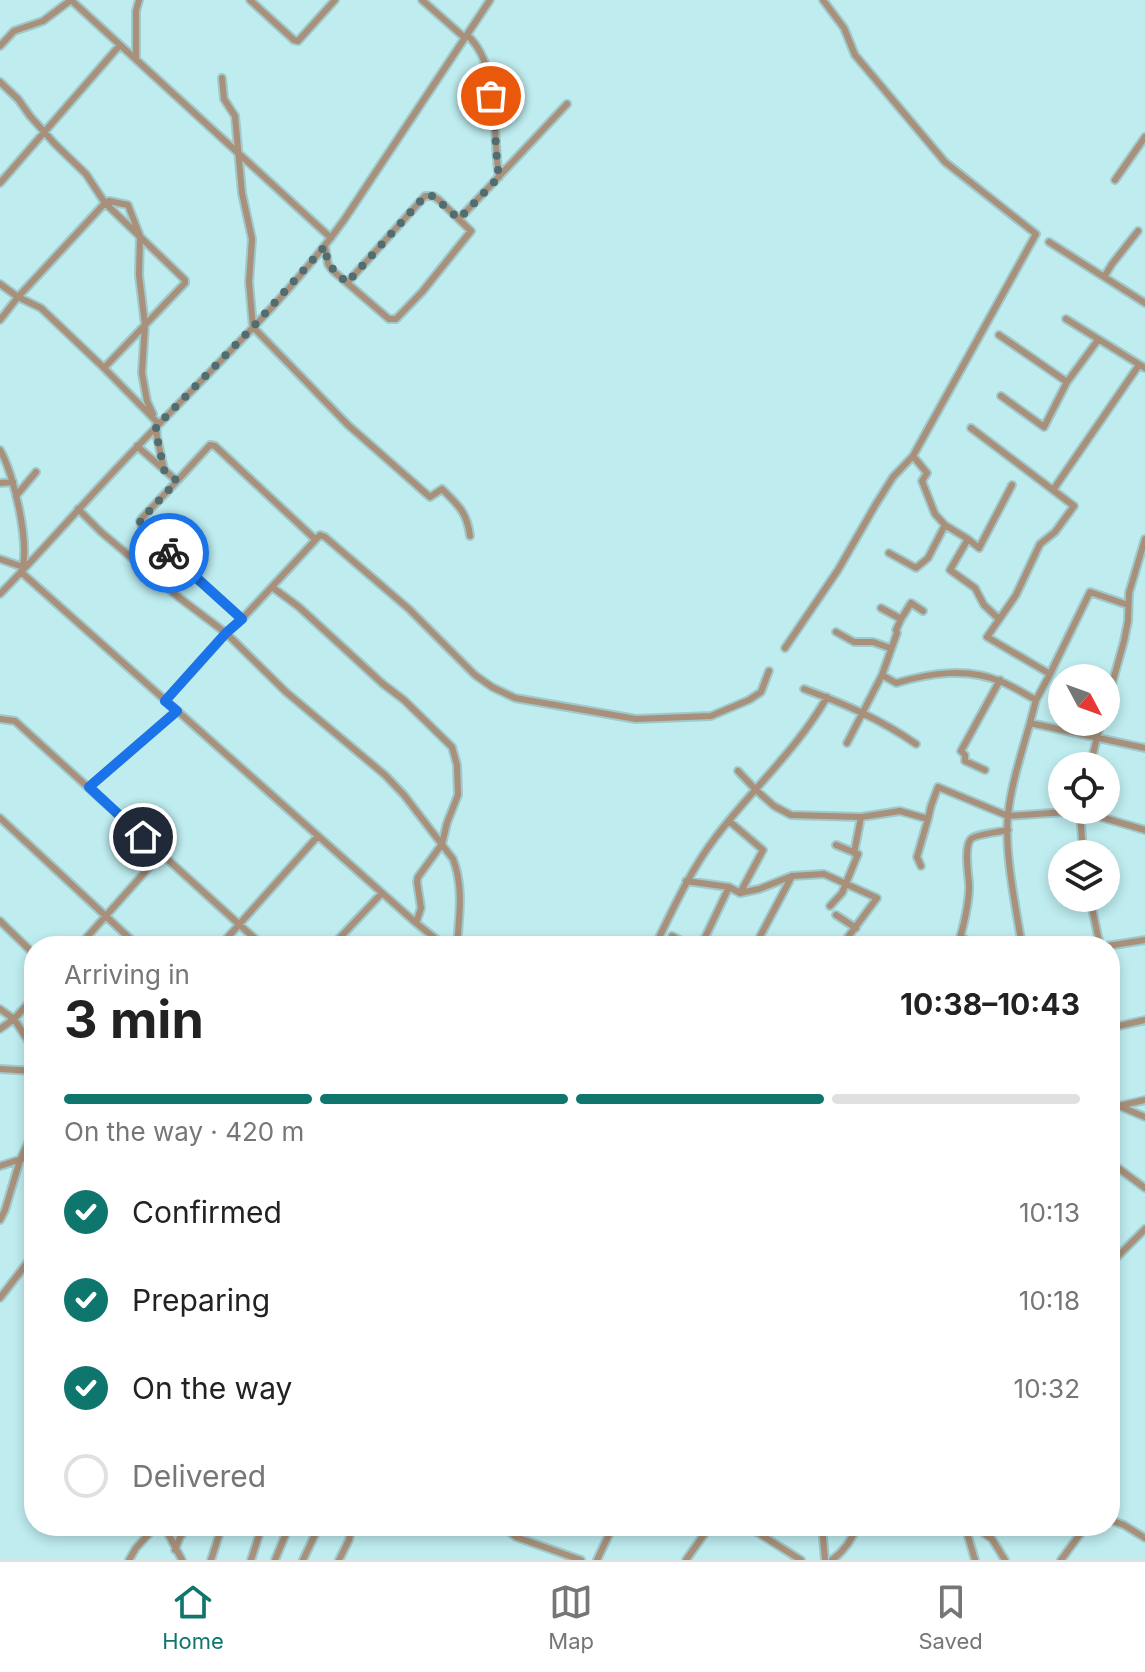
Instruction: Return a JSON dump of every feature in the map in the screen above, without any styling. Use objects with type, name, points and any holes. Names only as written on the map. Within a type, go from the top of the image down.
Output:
[{"type":"street","points":[[0,46],[14,31],[43,21],[71,0],[331,238]]},
{"type":"street","points":[[136,59],[136,11],[139,0]]},
{"type":"street","points":[[250,0],[298,41],[335,0]]},
{"type":"street","points":[[422,0],[477,45],[487,62],[499,177]]},
{"type":"street","points":[[0,594],[157,423],[253,327],[325,246],[490,0]]},
{"type":"street","points":[[785,648],[838,570],[893,477],[913,456],[1036,234],[945,162],[855,55],[844,28],[823,0]]},
{"type":"street","points":[[0,183],[120,45]]},
{"type":"street","points":[[222,78],[224,99],[235,116],[242,193],[252,239],[249,282],[253,327],[348,425],[430,497],[442,489],[461,508],[470,536]]},
{"type":"street","points":[[0,82],[86,174],[107,202],[185,280],[104,368]]},
{"type":"street","points":[[459,219],[567,104]]},
{"type":"street","points":[[1115,180],[1145,137]]},
{"type":"street","points":[[325,246],[328,264],[347,283],[379,312],[389,319],[396,319],[471,231],[433,196],[425,196],[347,283]]},
{"type":"street","points":[[107,202],[128,205],[140,236],[139,275],[145,325],[142,373],[147,401],[157,423],[164,470]]},
{"type":"street","points":[[0,320],[107,202]]},
{"type":"street","points":[[1104,277],[1138,231]]},
{"type":"street","points":[[1049,242],[1145,303]]},
{"type":"street","points":[[0,284],[41,308],[157,423]]},
{"type":"street","points":[[1053,490],[1142,367],[1066,319]]},
{"type":"street","points":[[999,335],[1067,382]]},
{"type":"street","points":[[1001,396],[1044,427],[1067,382],[1098,340]]},
{"type":"street","points":[[971,428],[1074,506],[1055,532],[1040,544],[1016,595],[987,637],[1048,673]]},
{"type":"street","points":[[242,619],[142,528],[142,518],[210,445],[215,446],[315,539]]},
{"type":"street","points":[[137,446],[177,481]]},
{"type":"street","points":[[0,450],[13,482],[23,531],[22,570]]},
{"type":"street","points":[[913,456],[927,473],[922,481],[935,514],[945,525],[979,548],[1012,485]]},
{"type":"street","points":[[16,496],[36,472]]},
{"type":"street","points":[[0,483],[13,482]]},
{"type":"street","points":[[78,509],[177,596],[226,633],[286,692],[385,775],[404,795],[453,859],[458,871],[458,936]]},
{"type":"street","points":[[889,553],[916,568],[928,558],[945,525]]},
{"type":"street","points":[[165,701],[320,535],[409,609],[475,675],[515,698],[636,719],[711,716],[761,692],[769,671]]},
{"type":"street","points":[[968,539],[950,570],[975,588],[984,605],[999,619]]},
{"type":"street","points":[[1118,664],[1128,621],[1129,593],[1145,540]]},
{"type":"street","points":[[0,559],[22,570],[165,701],[432,936]]},
{"type":"street","points":[[272,587],[404,700],[452,747],[457,765],[458,795],[442,844],[418,877],[421,908],[416,923]]},
{"type":"street","points":[[1055,664],[1090,592],[1128,605]]},
{"type":"street","points":[[847,743],[882,675],[901,619],[911,603],[923,611]]},
{"type":"street","points":[[881,608],[901,619]]},
{"type":"street","points":[[836,632],[854,642],[873,642],[890,648]]},
{"type":"street","points":[[882,675],[896,683],[920,676],[964,672],[1000,680],[1036,700]]},
{"type":"street","points":[[1021,936],[1009,855],[1008,816],[1036,700],[1048,678]]},
{"type":"street","points":[[985,770],[965,761],[961,751],[1000,680]]},
{"type":"street","points":[[804,689],[862,712],[916,744]]},
{"type":"street","points":[[660,936],[686,881],[715,838],[813,722],[827,697]]},
{"type":"street","points":[[89,787],[177,711]]},
{"type":"street","points":[[0,719],[15,721],[252,936]]},
{"type":"street","points":[[1030,723],[1145,748]]},
{"type":"street","points":[[1094,752],[1097,738]]},
{"type":"street","points":[[738,771],[774,806],[791,815],[861,817],[900,811],[928,819]]},
{"type":"street","points":[[921,866],[917,857],[938,787],[1008,816],[1048,813]]},
{"type":"street","points":[[854,853],[861,817]]},
{"type":"street","points":[[0,818],[127,936]]},
{"type":"street","points":[[729,821],[763,850],[740,893]]},
{"type":"street","points":[[1120,822],[1145,830]]},
{"type":"street","points":[[961,936],[969,887],[969,843],[974,837],[1008,830]]},
{"type":"street","points":[[229,936],[318,836]]},
{"type":"street","points":[[830,906],[842,893],[858,854],[836,845]]},
{"type":"street","points":[[88,936],[161,854]]},
{"type":"street","points":[[686,881],[729,887],[740,893],[792,876],[824,874],[877,898],[851,936]]},
{"type":"street","points":[[760,936],[792,876]]},
{"type":"street","points":[[706,936],[729,887]]},
{"type":"street","points":[[341,936],[382,893]]},
{"type":"street","points":[[1093,912],[1098,936]]},
{"type":"street","points":[[836,915],[856,928]]},
{"type":"street","points":[[0,921],[24,944]]},
{"type":"street","points":[[1120,944],[1145,940]]},
{"type":"street","points":[[0,1029],[24,1008]]},
{"type":"street","points":[[0,1009],[14,1019],[24,1034]]},
{"type":"street","points":[[1120,1026],[1145,1020]]},
{"type":"street","points":[[0,1069],[24,1070]]},
{"type":"street","points":[[1120,1106],[1145,1100]]},
{"type":"street","points":[[1120,1106],[1145,1117]]},
{"type":"street","points":[[0,1220],[24,1151]]},
{"type":"street","points":[[0,1166],[24,1159]]},
{"type":"street","points":[[1120,1169],[1145,1188]]},
{"type":"street","points":[[1120,1254],[1145,1229]]},
{"type":"street","points":[[0,1298],[24,1267]]},
{"type":"street","points":[[1120,1524],[1145,1538]]},
{"type":"street","points":[[129,1560],[147,1536]]},
{"type":"street","points":[[169,1536],[182,1560]]},
{"type":"street","points":[[175,1550],[181,1536]]},
{"type":"street","points":[[211,1560],[219,1536]]},
{"type":"street","points":[[251,1560],[259,1536]]},
{"type":"street","points":[[275,1560],[285,1536]]},
{"type":"street","points":[[303,1560],[314,1536]]},
{"type":"street","points":[[339,1560],[350,1536]]},
{"type":"street","points":[[515,1536],[581,1560]]},
{"type":"street","points":[[597,1560],[608,1536]]},
{"type":"street","points":[[686,1560],[703,1536]]},
{"type":"street","points":[[763,1536],[801,1560]]},
{"type":"street","points":[[823,1536],[825,1560]]},
{"type":"street","points":[[832,1560],[842,1552],[851,1536]]},
{"type":"street","points":[[968,1536],[975,1560]]},
{"type":"street","points":[[988,1536],[1005,1560]]},
{"type":"street","points":[[1061,1560],[1079,1536]]},
{"type":"way so far","points":[[169,553],[142,528],[140,521],[177,481],[164,470],[156,427],[253,327],[325,246],[328,264],[347,283],[425,196],[433,196],[459,219],[499,177],[491,96]]},
{"type":"route","points":[[143,837],[89,787],[177,711],[165,701],[242,619],[169,553]]}]
